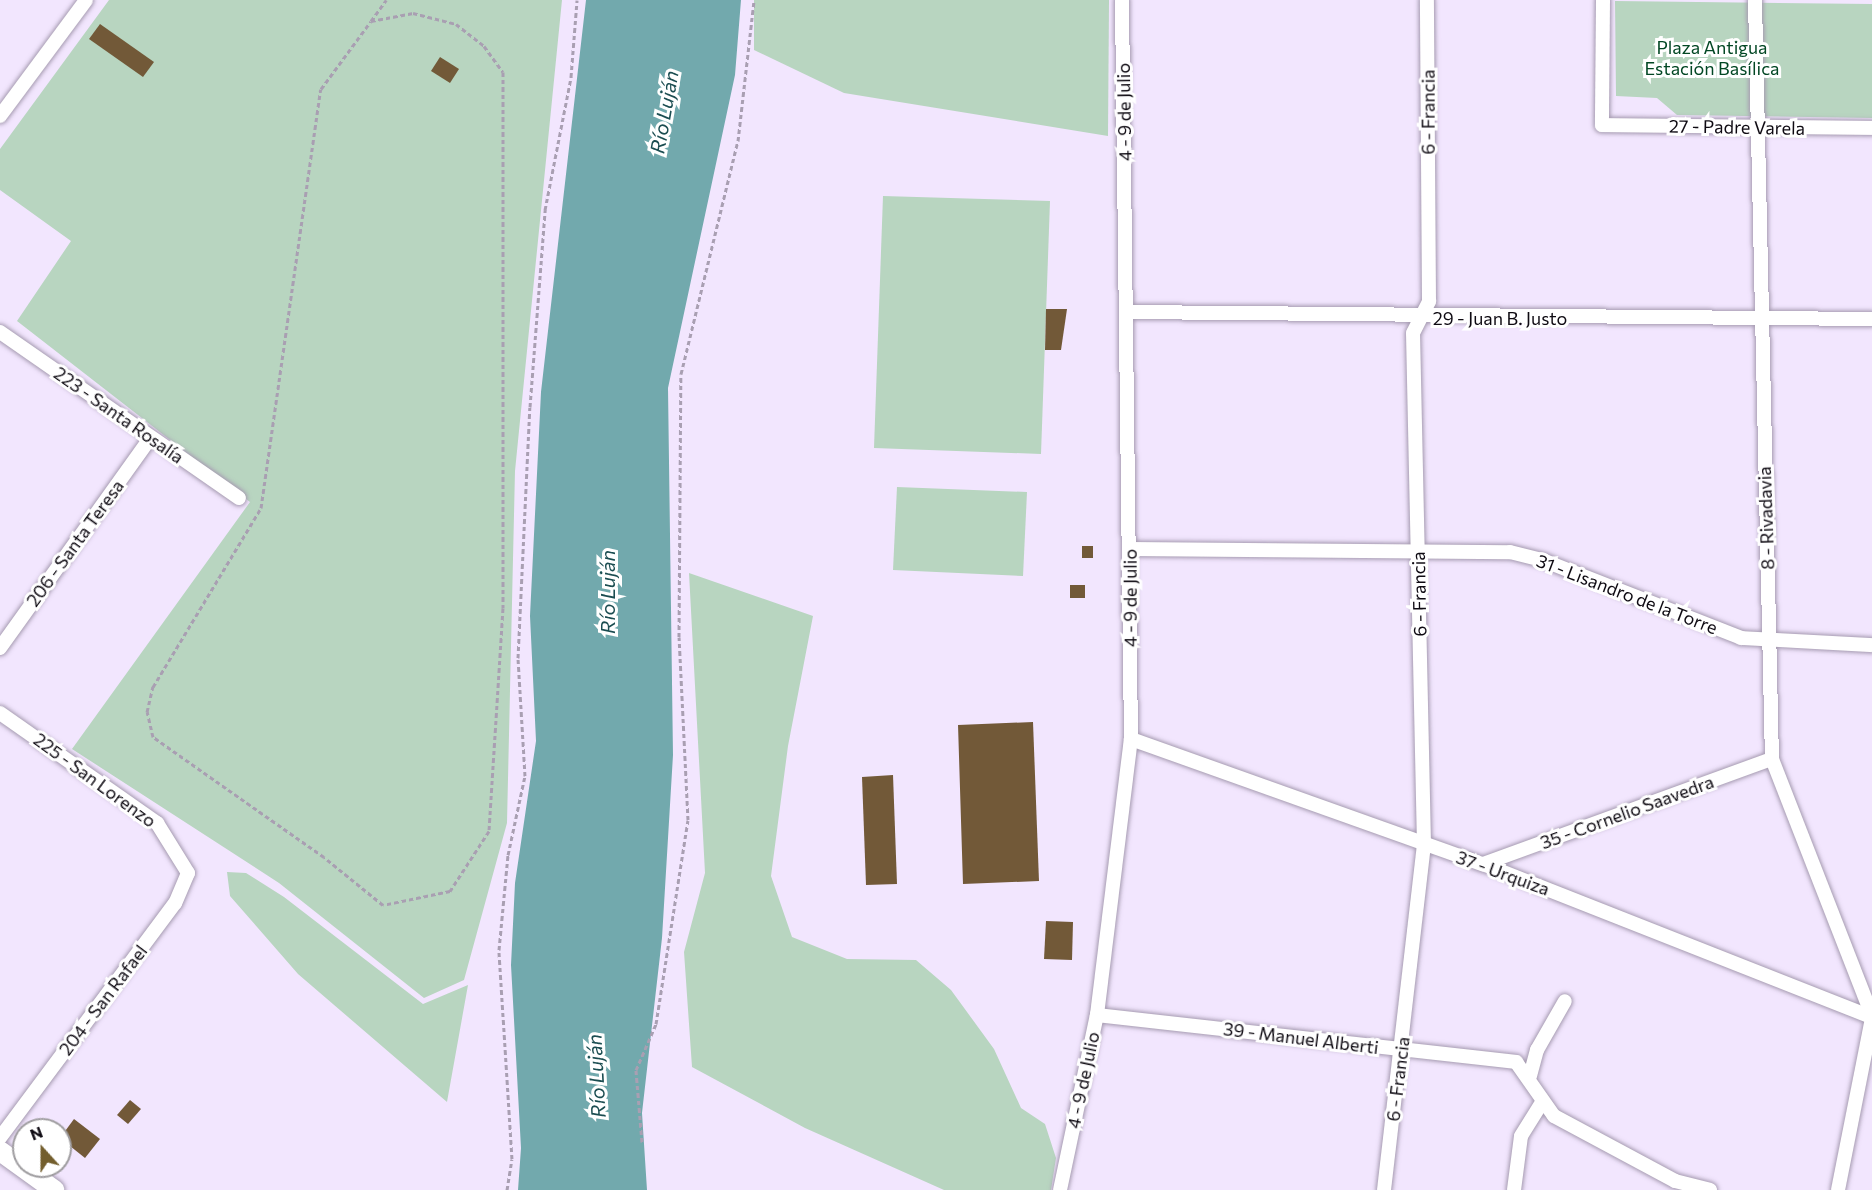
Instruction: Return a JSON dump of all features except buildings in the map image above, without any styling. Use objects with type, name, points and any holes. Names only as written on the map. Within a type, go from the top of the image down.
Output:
[{"type":"street","points":[[0,116],[86,0]]},
{"type":"street","name":"4 - 9 de Julio","points":[[1060,1190],[1097,1015],[1131,739],[1128,312],[1122,0]]},
{"type":"street","name":"6 - Francia","points":[[1384,1190],[1424,845],[1413,333],[1429,301],[1427,0]]},
{"type":"street","name":"27 - Padre Varela","points":[[1603,0],[1602,125],[1872,128]]},
{"type":"street","name":"8 - Rivadavia","points":[[1755,0],[1759,319],[1772,759],[1872,1017]]},
{"type":"street","name":"29 - Juan B. Justo","points":[[1128,312],[1422,318],[1872,319]]},
{"type":"street","name":"223 - Santa Rosalía","points":[[0,332],[239,498]]},
{"type":"street","name":"206 - Santa Teresa","points":[[0,648],[151,437]]},
{"type":"street","name":"31 - Lisandro de la Torre","points":[[1129,549],[1510,552],[1545,561],[1741,638],[1770,642],[1872,645]]},
{"type":"street","name":"225 - San Lorenzo","points":[[0,713],[157,823],[181,856]]},
{"type":"street","name":"37 - Urquiza","points":[[1131,739],[1424,845],[1483,864],[1872,1017]]},
{"type":"street","name":"35 - Cornelio Saavedra","points":[[1483,864],[1772,759]]},
{"type":"street","name":"204 - San Rafael","points":[[0,1138],[186,887],[188,873],[181,856]]},
{"type":"street","points":[[1565,1001],[1537,1050],[1530,1076],[1541,1104],[1582,1133],[1675,1181],[1710,1190]]},
{"type":"street","name":"39 - Manuel Alberti","points":[[1097,1015],[1516,1062],[1530,1076]]},
{"type":"street","points":[[1838,1190],[1872,1017]]},
{"type":"street","points":[[1514,1190],[1521,1136],[1541,1104]]},
{"type":"street","points":[[0,1151],[54,1190]]},
{"type":"path","points":[[371,21],[413,13],[456,24],[484,46],[503,72],[502,608],[489,831],[450,891],[383,906],[324,857],[153,737],[147,712],[153,687],[261,508],[321,90],[386,0]]},
{"type":"path","points":[[507,1190],[512,1159],[499,950],[508,855],[525,776],[518,658],[530,407],[545,210],[571,77],[577,0]]},
{"type":"path","points":[[642,1142],[636,1070],[656,1024],[688,820],[679,637],[681,374],[738,141],[754,0]]},
{"type":"green space","points":[[109,0],[562,0],[515,471],[507,823],[464,980],[424,998],[279,883],[72,749],[250,502],[17,321],[71,241],[0,190],[0,149]]},
{"type":"green space","points":[[754,0],[1109,0],[1108,136],[844,93],[754,50]]},
{"type":"green space","name":"Plaza Antigua Estación Basílica","points":[[1615,1],[1872,4],[1872,118],[1677,115],[1657,98],[1616,96]]},
{"type":"green space","points":[[883,196],[1050,201],[1041,454],[874,448]]},
{"type":"green space","points":[[897,487],[1027,492],[1023,576],[893,570]]},
{"type":"green space","points":[[689,573],[813,616],[788,746],[771,876],[792,937],[847,959],[916,960],[951,990],[994,1049],[1021,1108],[1045,1124],[1056,1158],[1051,1190],[944,1190],[805,1128],[692,1067],[684,952],[705,873]]},
{"type":"green space","points":[[227,872],[246,873],[284,897],[423,1004],[468,985],[447,1102],[298,974],[230,896]]},
{"type":"water","name":"Río Luján","points":[[586,0],[741,0],[735,75],[668,388],[673,755],[662,938],[642,1113],[647,1190],[518,1190],[521,1148],[511,965],[515,883],[536,741],[530,616],[541,392]]}]
